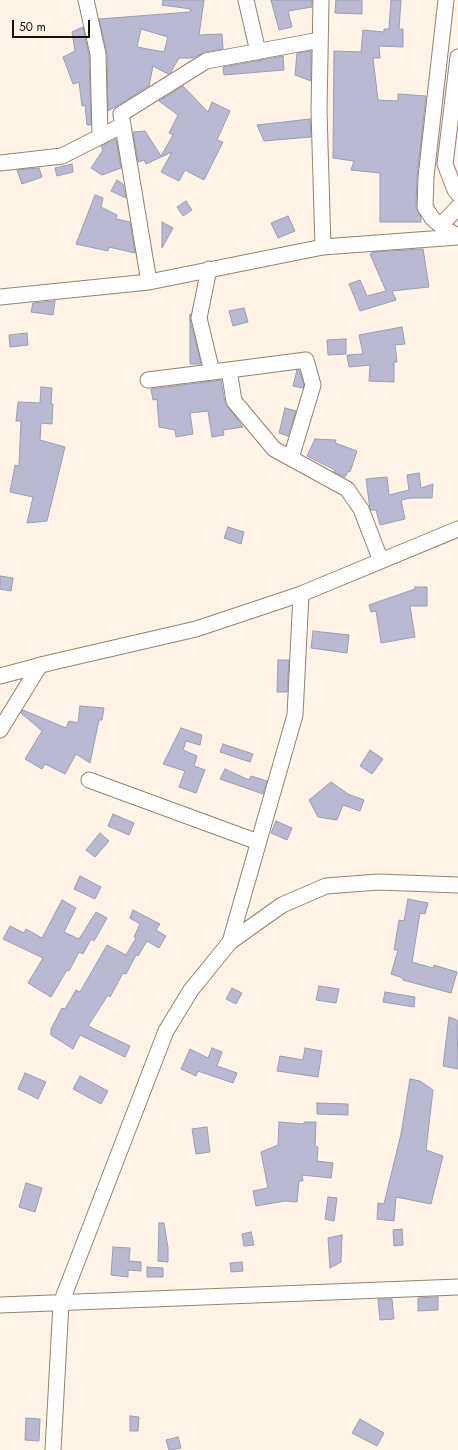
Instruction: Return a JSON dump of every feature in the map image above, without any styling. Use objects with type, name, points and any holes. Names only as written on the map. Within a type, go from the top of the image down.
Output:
[{"type":"street","points":[[86,0],[98,54],[100,137]]},
{"type":"street","points":[[246,0],[258,52]]},
{"type":"street","points":[[321,0],[319,110],[323,247]]},
{"type":"street","points":[[446,0],[426,177],[425,207],[432,218],[458,236]]},
{"type":"street","points":[[148,282],[122,114],[206,61],[320,40]]},
{"type":"street","points":[[458,65],[444,164],[458,194]]},
{"type":"street","points":[[0,163],[62,156],[123,125]]},
{"type":"street","points":[[441,225],[458,207]]},
{"type":"street","points":[[0,297],[148,282],[323,247],[458,236]]},
{"type":"street","points":[[209,270],[199,318],[212,372]]},
{"type":"street","points":[[148,380],[306,360],[313,385],[291,458]]},
{"type":"street","points":[[229,370],[234,401],[274,449],[347,489],[361,509],[381,561]]},
{"type":"street","points":[[0,676],[40,665],[196,629],[301,594],[458,529]]},
{"type":"street","points":[[230,942],[295,716],[301,594]]},
{"type":"street","points":[[0,730],[40,665]]},
{"type":"street","points":[[89,780],[258,842]]},
{"type":"street","points":[[53,1450],[61,1303],[166,1031],[190,990],[230,942],[282,905],[326,886],[378,882],[458,885]]},
{"type":"street","points":[[0,1305],[458,1287]]},
{"type":"building","points":[[163,0],[204,0],[199,35],[222,34],[223,49],[204,52],[193,58],[179,58],[171,72],[168,74],[153,66],[149,86],[108,111],[107,54],[99,19],[190,12],[191,9],[162,5]],"holes":[[[141,29],[168,37],[164,52],[137,47]]]},
{"type":"building","points":[[271,0],[312,0],[312,7],[288,11],[292,27],[279,30]]},
{"type":"building","points":[[336,0],[362,0],[362,14],[335,13]]},
{"type":"building","points":[[391,0],[401,0],[399,29],[403,29],[403,47],[379,46],[380,58],[373,58],[378,100],[398,101],[398,94],[426,96],[417,177],[416,207],[421,217],[421,222],[380,222],[380,173],[351,170],[354,161],[333,158],[334,51],[361,52],[363,30],[384,32],[384,29],[389,29]]},
{"type":"building","points":[[83,27],[89,55],[91,125],[87,125],[85,105],[82,106],[79,82],[73,84],[63,57],[75,51],[72,32]]},
{"type":"building","points":[[311,51],[311,81],[295,75],[297,53]]},
{"type":"building","points":[[283,56],[284,70],[224,75],[223,67]]},
{"type":"building","points":[[183,86],[208,112],[212,102],[230,111],[217,140],[223,142],[204,180],[185,170],[179,181],[161,172],[172,152],[146,164],[144,160],[138,162],[133,132],[145,131],[161,156],[173,135],[169,133],[178,115],[159,101]]},
{"type":"building","points":[[310,119],[311,137],[264,141],[257,125]]},
{"type":"building","points":[[116,139],[121,168],[102,175],[91,168],[103,150],[101,146]]},
{"type":"building","points":[[72,164],[73,172],[57,176],[55,168]]},
{"type":"building","points":[[39,168],[42,177],[22,184],[17,170]]},
{"type":"building","points":[[117,180],[123,184],[126,198],[111,191]]},
{"type":"building","points":[[95,195],[103,198],[101,207],[117,215],[116,219],[130,222],[135,253],[109,247],[108,251],[76,244]]},
{"type":"building","points":[[186,201],[192,210],[183,216],[177,207]]},
{"type":"building","points":[[288,216],[295,231],[278,238],[271,223]]},
{"type":"building","points":[[162,222],[173,228],[162,248]]},
{"type":"building","points":[[423,249],[429,287],[392,291],[396,300],[360,311],[349,284],[360,280],[367,296],[386,291],[370,254],[374,252]]},
{"type":"building","points":[[55,301],[53,315],[31,312],[33,303]]},
{"type":"building","points":[[244,308],[248,322],[233,326],[229,311]]},
{"type":"building","points":[[190,320],[201,364],[190,364]]},
{"type":"building","points":[[402,327],[405,344],[395,345],[397,362],[394,362],[394,382],[369,381],[370,365],[349,367],[347,355],[363,354],[359,335]]},
{"type":"building","points":[[27,333],[28,345],[10,347],[9,335]]},
{"type":"building","points":[[346,339],[346,354],[328,355],[327,340]]},
{"type":"building","points":[[297,370],[299,370],[304,385],[303,388],[293,386]]},
{"type":"building","points":[[221,380],[225,403],[243,427],[223,430],[224,435],[212,437],[208,411],[190,413],[193,434],[176,437],[175,430],[159,427],[157,399],[153,400],[151,389]]},
{"type":"building","points":[[41,387],[52,388],[51,404],[53,404],[52,424],[41,423],[40,440],[65,447],[47,521],[27,523],[33,497],[10,492],[15,465],[19,466],[21,421],[16,421],[18,402],[40,403]]},
{"type":"building","points":[[285,408],[296,411],[288,436],[279,433]]},
{"type":"building","points":[[315,439],[336,440],[335,443],[357,451],[350,472],[348,471],[345,477],[334,472],[335,470],[307,456]]},
{"type":"building","points":[[419,473],[421,488],[433,484],[432,498],[411,498],[401,500],[405,519],[380,525],[376,510],[370,509],[366,479],[387,477],[389,495],[409,490],[407,475]]},
{"type":"building","points":[[228,527],[244,532],[241,544],[224,538]]},
{"type":"building","points":[[0,576],[13,578],[11,591],[0,589]]},
{"type":"building","points":[[415,587],[427,587],[427,606],[410,606],[415,637],[381,643],[376,611],[371,612],[369,605],[415,589]]},
{"type":"building","points":[[313,631],[349,635],[347,653],[311,648]]},
{"type":"building","points":[[278,660],[289,660],[287,692],[277,692]]},
{"type":"building","points":[[80,706],[104,708],[102,720],[99,720],[90,763],[76,754],[65,774],[45,764],[42,769],[25,759],[42,731],[21,713],[23,710],[66,728],[69,721],[78,723]]},
{"type":"building","points":[[181,728],[202,735],[200,745],[186,741],[183,750],[197,756],[194,766],[205,770],[196,793],[179,787],[185,771],[163,764]]},
{"type":"building","points":[[223,744],[253,754],[250,762],[220,752]]},
{"type":"building","points":[[370,750],[383,759],[372,774],[360,766]]},
{"type":"building","points":[[225,769],[249,780],[251,776],[267,781],[263,794],[220,779]]},
{"type":"building","points":[[331,782],[348,794],[364,800],[360,811],[343,805],[337,820],[318,817],[309,800]]},
{"type":"building","points":[[113,814],[134,823],[129,835],[108,826]]},
{"type":"building","points":[[276,821],[292,828],[287,840],[271,833]]},
{"type":"building","points":[[100,833],[109,841],[95,857],[86,850]]},
{"type":"building","points":[[80,876],[101,887],[95,899],[74,889]]},
{"type":"building","points":[[408,899],[428,903],[425,914],[420,913],[412,962],[433,968],[434,965],[457,972],[451,993],[403,980],[403,978],[391,974],[398,950],[394,950],[399,920],[404,921]]},
{"type":"building","points":[[62,900],[76,908],[64,932],[79,939],[96,912],[107,918],[94,941],[91,939],[83,954],[79,952],[69,971],[67,970],[51,997],[28,983],[43,958],[3,939],[10,926],[24,933],[26,929],[42,938]]},
{"type":"building","points":[[133,910],[160,924],[156,930],[166,936],[159,948],[147,941],[138,956],[136,955],[126,974],[123,973],[110,997],[108,995],[88,1026],[130,1046],[125,1057],[80,1035],[73,1049],[51,1035],[51,1029],[62,1008],[65,1009],[76,990],[80,992],[107,945],[126,955],[136,938],[134,937],[140,924],[130,918]]},
{"type":"building","points":[[319,986],[339,989],[336,1003],[316,1000]]},
{"type":"building","points":[[232,988],[242,993],[236,1004],[226,999]]},
{"type":"building","points":[[385,992],[415,997],[414,1007],[383,1002]]},
{"type":"building","points":[[449,1017],[457,1020],[458,1069],[443,1066]]},
{"type":"building","points":[[212,1048],[222,1052],[217,1066],[237,1073],[233,1083],[198,1071],[196,1076],[181,1069],[190,1049],[208,1058]]},
{"type":"building","points":[[305,1048],[322,1051],[318,1077],[277,1071],[280,1056],[303,1060]]},
{"type":"building","points":[[25,1073],[46,1082],[38,1099],[18,1089]]},
{"type":"building","points":[[80,1076],[108,1091],[101,1104],[73,1089]]},
{"type":"building","points":[[410,1079],[420,1081],[433,1090],[426,1150],[443,1156],[431,1204],[396,1197],[394,1221],[377,1219],[378,1203],[384,1204],[401,1134]]},
{"type":"building","points":[[317,1103],[348,1104],[348,1115],[317,1114]]},
{"type":"building","points":[[279,1122],[304,1124],[304,1122],[316,1122],[315,1146],[318,1147],[317,1161],[333,1163],[331,1178],[302,1175],[303,1181],[299,1181],[297,1202],[285,1201],[256,1206],[253,1191],[268,1188],[261,1152],[278,1145]]},
{"type":"building","points":[[207,1127],[210,1152],[196,1154],[192,1129]]},
{"type":"building","points":[[26,1183],[42,1188],[35,1212],[19,1207]]},
{"type":"building","points":[[328,1197],[337,1198],[334,1221],[325,1219]]},
{"type":"building","points":[[159,1223],[164,1223],[168,1248],[168,1262],[158,1261]]},
{"type":"building","points":[[402,1229],[403,1245],[394,1246],[393,1230]]},
{"type":"building","points":[[251,1232],[254,1245],[244,1246],[242,1234]]},
{"type":"building","points":[[342,1235],[341,1262],[330,1268],[328,1238]]},
{"type":"building","points":[[113,1247],[130,1248],[129,1261],[141,1262],[141,1271],[128,1270],[128,1277],[111,1275]]},
{"type":"building","points":[[242,1262],[243,1271],[231,1272],[230,1263]]},
{"type":"building","points":[[147,1267],[163,1268],[163,1277],[147,1277]]},
{"type":"building","points":[[438,1297],[438,1310],[418,1311],[418,1298]]},
{"type":"building","points":[[378,1299],[392,1299],[394,1319],[380,1320]]},
{"type":"building","points":[[130,1416],[139,1417],[138,1431],[130,1431]]},
{"type":"building","points":[[26,1418],[40,1419],[39,1441],[25,1440]]},
{"type":"building","points":[[360,1419],[384,1433],[377,1446],[352,1433]]},
{"type":"building","points":[[178,1437],[181,1448],[169,1450],[166,1440]]}]
